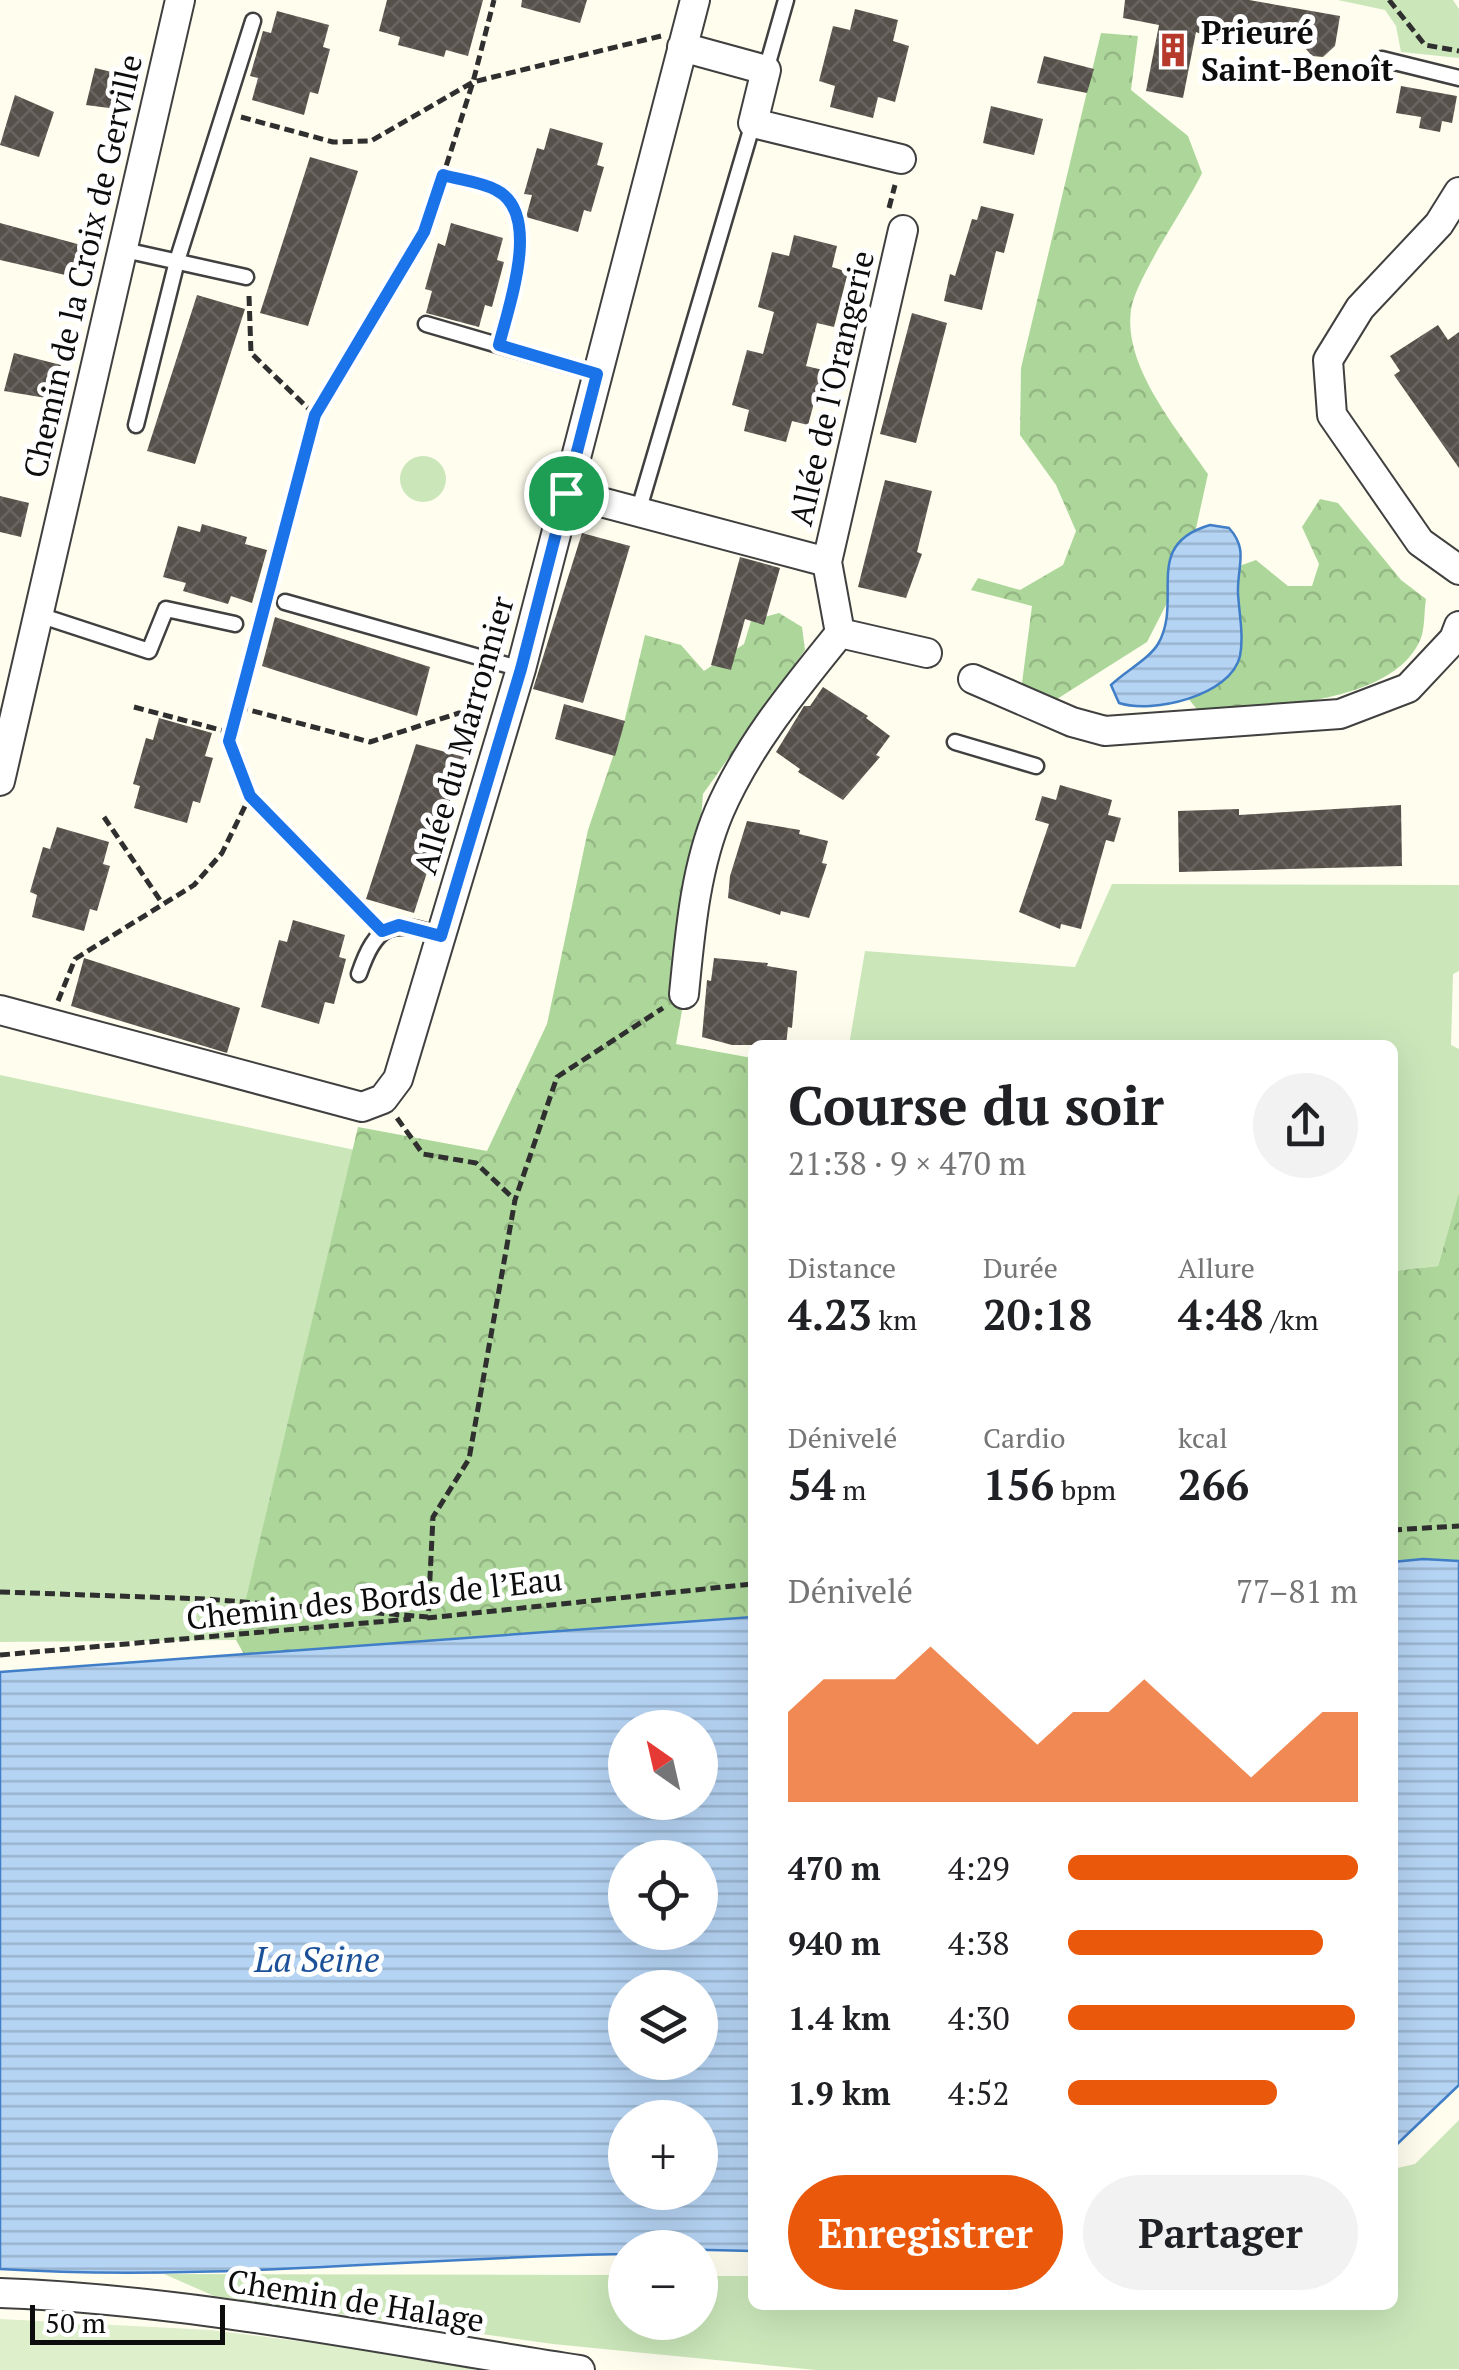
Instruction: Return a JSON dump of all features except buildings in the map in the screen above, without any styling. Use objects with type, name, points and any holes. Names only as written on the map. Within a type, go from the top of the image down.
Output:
[{"type":"street","name":"Chemin de la Croix de Gerville","points":[[0,781],[180,0]]},
{"type":"street","name":"Allée du Marronnier","points":[[383,1099],[398,1079],[521,669],[695,0]]},
{"type":"street","points":[[684,38],[766,70],[753,123],[902,159]]},
{"type":"street","points":[[1459,192],[1440,224],[1360,308],[1328,360],[1332,415],[1420,542],[1459,570]]},
{"type":"street","name":"Allée de l'Orangerie","points":[[827,562],[904,230]]},
{"type":"street","points":[[566,493],[827,562],[840,633],[770,719],[718,814],[694,903],[684,994]]},
{"type":"street","points":[[973,679],[1072,722],[1106,731],[1340,714],[1408,688],[1454,639],[1459,626]]},
{"type":"street","points":[[840,633],[927,653]]},
{"type":"street","points":[[0,1010],[362,1107],[383,1099]]},
{"type":"street","name":"Chemin de Halage","points":[[0,2293],[83,2296],[193,2310],[580,2370]]},
{"type":"lane","points":[[766,70],[786,0]]},
{"type":"lane","points":[[136,425],[178,262],[253,21]]},
{"type":"lane","points":[[1382,59],[1459,78]]},
{"type":"lane","points":[[638,512],[753,123]]},
{"type":"lane","points":[[120,248],[246,278]]},
{"type":"lane","points":[[426,324],[597,374]]},
{"type":"lane","points":[[285,602],[521,669]]},
{"type":"lane","points":[[39,615],[149,650],[166,609],[235,624]]},
{"type":"lane","points":[[955,742],[1036,766]]},
{"type":"lane","points":[[359,974],[369,944],[382,931],[399,925],[441,936]]},
{"type":"path","points":[[382,931],[250,796],[229,741],[315,415],[424,232],[474,82],[494,0]]},
{"type":"path","points":[[1390,0],[1425,45],[1459,50]]},
{"type":"path","points":[[224,112],[333,142],[371,141],[474,82],[684,38]]},
{"type":"path","points":[[443,175],[498,190],[510,200],[522,244],[499,345]]},
{"type":"path","points":[[246,278],[253,312],[251,353],[315,415]]},
{"type":"path","points":[[134,707],[232,733]]},
{"type":"path","points":[[238,707],[370,742],[459,713],[505,722]]},
{"type":"path","points":[[48,1023],[76,959],[194,885],[222,853],[250,796]]},
{"type":"path","points":[[104,816],[162,902]]},
{"type":"path","points":[[0,1592],[206,1599],[428,1618],[433,1517],[469,1459],[516,1200],[557,1077],[684,994]]},
{"type":"path","points":[[383,1099],[423,1154],[476,1163],[516,1200]]},
{"type":"path","points":[[1398,1530],[1459,1526]]},
{"type":"path","name":"Chemin des Bords de l’Eau","points":[[0,1656],[748,1584]]},
{"type":"green space","points":[[1338,0],[1453,0],[1459,9],[1459,58],[1401,52],[1396,26],[1385,10]]},
{"type":"green space","points":[[1101,33],[1138,36],[1131,90],[1188,136],[1202,173],[1142,280],[1131,310],[1131,332],[1135,353],[1155,397],[1208,474],[1189,560],[1147,642],[1057,699],[1019,706],[1032,606],[971,590],[978,578],[1020,590],[1063,565],[1076,531],[1056,485],[1020,435],[1021,368]]},
{"type":"green space","points":[[423,456],[439,463],[446,479],[439,495],[423,502],[407,495],[400,479],[407,463]]},
{"type":"green space","points":[[1320,499],[1338,503],[1401,580],[1426,599],[1421,638],[1406,660],[1384,677],[1355,690],[1290,704],[1200,713],[1183,692],[1217,574],[1256,560],[1288,586],[1312,586],[1319,564],[1302,527]]},
{"type":"green space","points":[[779,613],[802,627],[805,650],[703,794],[699,846],[702,899],[676,1044],[748,1057],[748,1617],[245,1656],[236,1640],[358,1127],[487,1151],[547,1024],[588,830],[623,727],[645,635],[681,645],[704,671],[744,644],[751,621]]},
{"type":"green space","points":[[1112,884],[1459,885],[1459,971],[1453,974],[1451,1045],[1459,1049],[1459,1192],[1438,1266],[1398,1270],[1398,1040],[850,1040],[865,951],[1075,967]]},
{"type":"green space","points":[[0,1075],[355,1150],[236,1640],[0,1642]]},
{"type":"green space","points":[[1459,1192],[1459,1561],[1398,1562],[1398,1270],[1438,1266]]},
{"type":"green space","points":[[1459,2120],[1459,2369],[816,2370],[553,2344],[214,2296],[164,2274],[608,2275],[608,2340],[718,2340],[718,2276],[748,2276],[748,2310],[1398,2310],[1398,2168],[1415,2164]]},
{"type":"green space","points":[[0,2319],[210,2330],[526,2370],[0,2370]]},
{"type":"water","points":[[1210,525],[1229,528],[1239,544],[1241,648],[1234,670],[1222,682],[1188,699],[1151,706],[1119,703],[1111,685],[1154,650],[1165,627],[1170,560],[1176,546],[1189,534]]},
{"type":"water","points":[[1459,1561],[1459,2085],[1398,2143],[1398,1562]]},
{"type":"water","name":"La Seine","points":[[748,1617],[748,2251],[718,2250],[718,2230],[608,2230],[608,2254],[234,2271],[0,2269],[0,1672]]},
{"type":"place","name":"Prieuré Saint-Benoît","points":[[1173,50]]},
{"type":"route","points":[[443,175],[498,190],[510,200],[522,244],[499,345],[597,374],[566,493],[521,669],[441,936],[399,925],[382,931],[250,796],[229,741],[315,415],[424,232],[443,175]]}]
